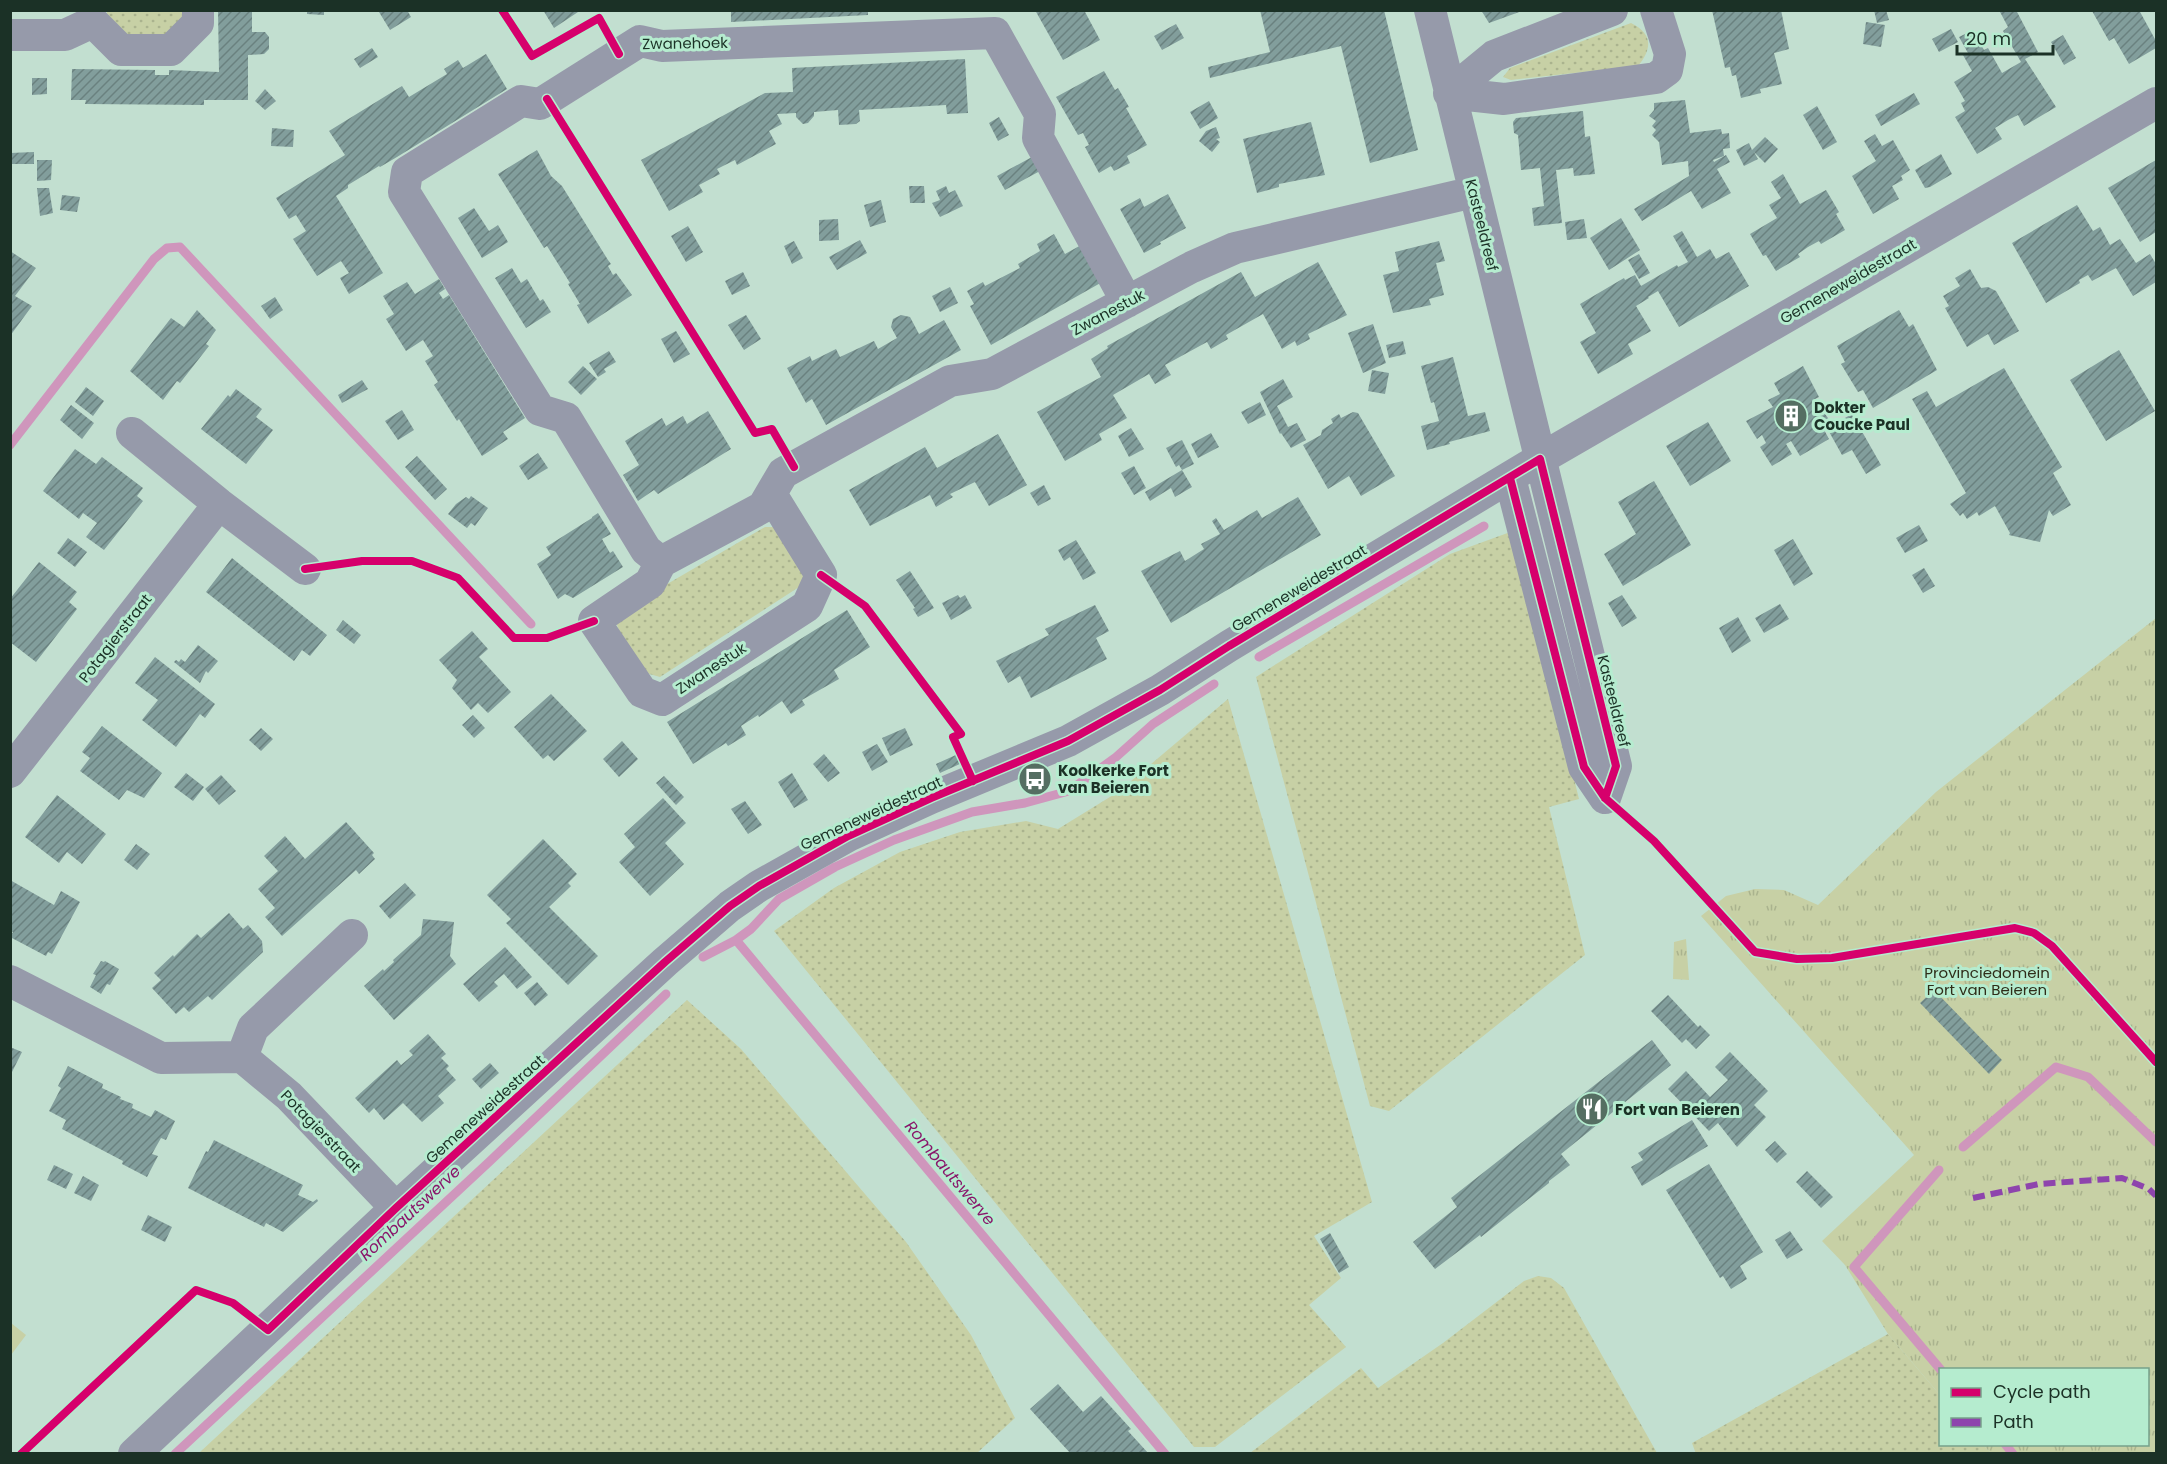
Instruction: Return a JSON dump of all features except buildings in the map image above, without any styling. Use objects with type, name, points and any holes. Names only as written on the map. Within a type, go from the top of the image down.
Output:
[{"type":"street","points":[[10,35],[65,35],[93,16],[121,50],[171,50],[198,23],[198,10]]},
{"type":"street","name":"Kasteeldreef","points":[[1430,10],[1616,766],[1605,798],[1584,767],[1510,478]]},
{"type":"street","points":[[1449,93],[1494,56],[1612,10]]},
{"type":"street","points":[[1449,93],[1504,99],[1656,78],[1667,70],[1670,54],[1656,10]]},
{"type":"street","name":"Zwanehoek","points":[[661,562],[646,550],[566,418],[540,410],[404,192],[406,172],[521,101],[540,104],[640,41],[662,46],[995,33],[1040,114],[1038,138],[1127,302]]},
{"type":"street","name":"Gemeneweidestraat","points":[[134,1454],[665,962],[730,906],[759,886],[848,836],[1068,741],[1160,690],[1540,459],[2157,104]]},
{"type":"street","name":"Zwanestuk","points":[[771,494],[821,574],[807,606],[662,700],[642,692],[594,621],[650,583],[661,562],[763,507],[783,473],[950,381],[992,374],[1192,267],[1235,248],[1474,192]]},
{"type":"street","points":[[132,433],[219,504],[305,569]]},
{"type":"street","name":"Potagierstraat","points":[[10,771],[219,504]]},
{"type":"street","points":[[10,981],[161,1058],[242,1057],[253,1028],[352,935]]},
{"type":"street","name":"Potagierstraat","points":[[242,1057],[289,1096],[396,1209]]},
{"type":"green space","points":[[107,10],[185,11],[186,16],[165,37],[126,38],[107,19]]},
{"type":"green space","points":[[1631,23],[1643,31],[1648,42],[1646,53],[1638,66],[1511,80],[1503,77],[1510,68]]},
{"type":"green space","points":[[765,527],[780,527],[806,572],[799,587],[660,677],[639,671],[616,622],[621,611]]},
{"type":"green space","points":[[1513,531],[1579,799],[1549,807],[1585,955],[1389,1111],[1370,1106],[1256,677],[1450,554]]},
{"type":"green space","name":"Provinciedomein Fort van Beieren","points":[[2156,618],[2156,1453],[1991,1453],[1984,1446],[2149,1446],[2149,1368],[1939,1368],[1939,1394],[1888,1334],[1845,1265],[1822,1241],[1914,1155],[1701,916],[1726,896],[1755,889],[1784,890],[1818,905],[1936,792]]},
{"type":"green space","points":[[1228,699],[1372,1202],[1314,1236],[1341,1278],[1309,1305],[1346,1347],[1215,1447],[1194,1447],[774,931],[834,888],[900,852],[960,832],[1026,821],[1058,829],[1118,792]]},
{"type":"green space","points":[[1686,939],[1689,980],[1673,979],[1674,942]]},
{"type":"green space","points":[[687,1000],[741,1049],[906,1242],[971,1335],[1015,1418],[976,1454],[199,1453]]},
{"type":"green space","points":[[1538,1276],[1551,1278],[1564,1288],[1657,1453],[1250,1453],[1361,1368],[1378,1388],[1443,1343],[1524,1281]]},
{"type":"green space","points":[[11,1323],[26,1335],[11,1355]]},
{"type":"green space","points":[[1888,1334],[1939,1394],[1939,1446],[1984,1446],[1991,1453],[1696,1454],[1692,1443]]},
{"type":"waterway","points":[[10,445],[154,259],[167,248],[180,247],[531,624]]},
{"type":"waterway","points":[[1259,657],[1484,526]]},
{"type":"waterway","points":[[736,940],[751,929],[779,899],[835,867],[894,840],[972,812],[1025,803],[1069,791],[1115,758],[1153,724],[1214,684]]},
{"type":"waterway","name":"Rombautswerve","points":[[703,957],[736,940],[1165,1454]]},
{"type":"waterway","name":"Rombautswerve","points":[[175,1454],[666,994]]},
{"type":"waterway","points":[[1963,1147],[2056,1067],[2088,1077],[2156,1142]]},
{"type":"waterway","points":[[1939,1170],[1854,1267],[1939,1368]]},
{"type":"waterway","points":[[2007,1446],[2013,1454]]},
{"type":"marked path","points":[[1973,1198],[2039,1184],[2122,1178],[2149,1189],[2156,1196]]},
{"type":"cycle path","points":[[502,10],[532,56],[599,18],[619,54]]},
{"type":"cycle path","points":[[547,99],[755,433],[772,429],[794,467]]},
{"type":"cycle path","points":[[21,1454],[196,1290],[233,1303],[268,1330],[396,1208],[665,962],[730,906],[759,886],[848,836],[931,798],[1068,741],[1160,690],[1540,459],[1616,766],[1605,798]]},
{"type":"cycle path","points":[[1510,478],[1584,767],[1605,798],[1654,841],[1755,952],[1797,959],[1832,958],[2015,928],[2034,933],[2052,946],[2156,1062]]},
{"type":"cycle path","points":[[305,569],[362,561],[412,561],[458,578],[514,638],[547,638],[594,621]]},
{"type":"cycle path","points":[[821,575],[865,606],[961,734],[953,737],[973,781]]},
{"type":"place","name":"Dokter Coucke Paul","points":[[1791,416]]},
{"type":"place","name":"Koolkerke Fort van Beieren","points":[[1035,779]]},
{"type":"place","name":"Fort van Beieren","points":[[1592,1109]]}]
